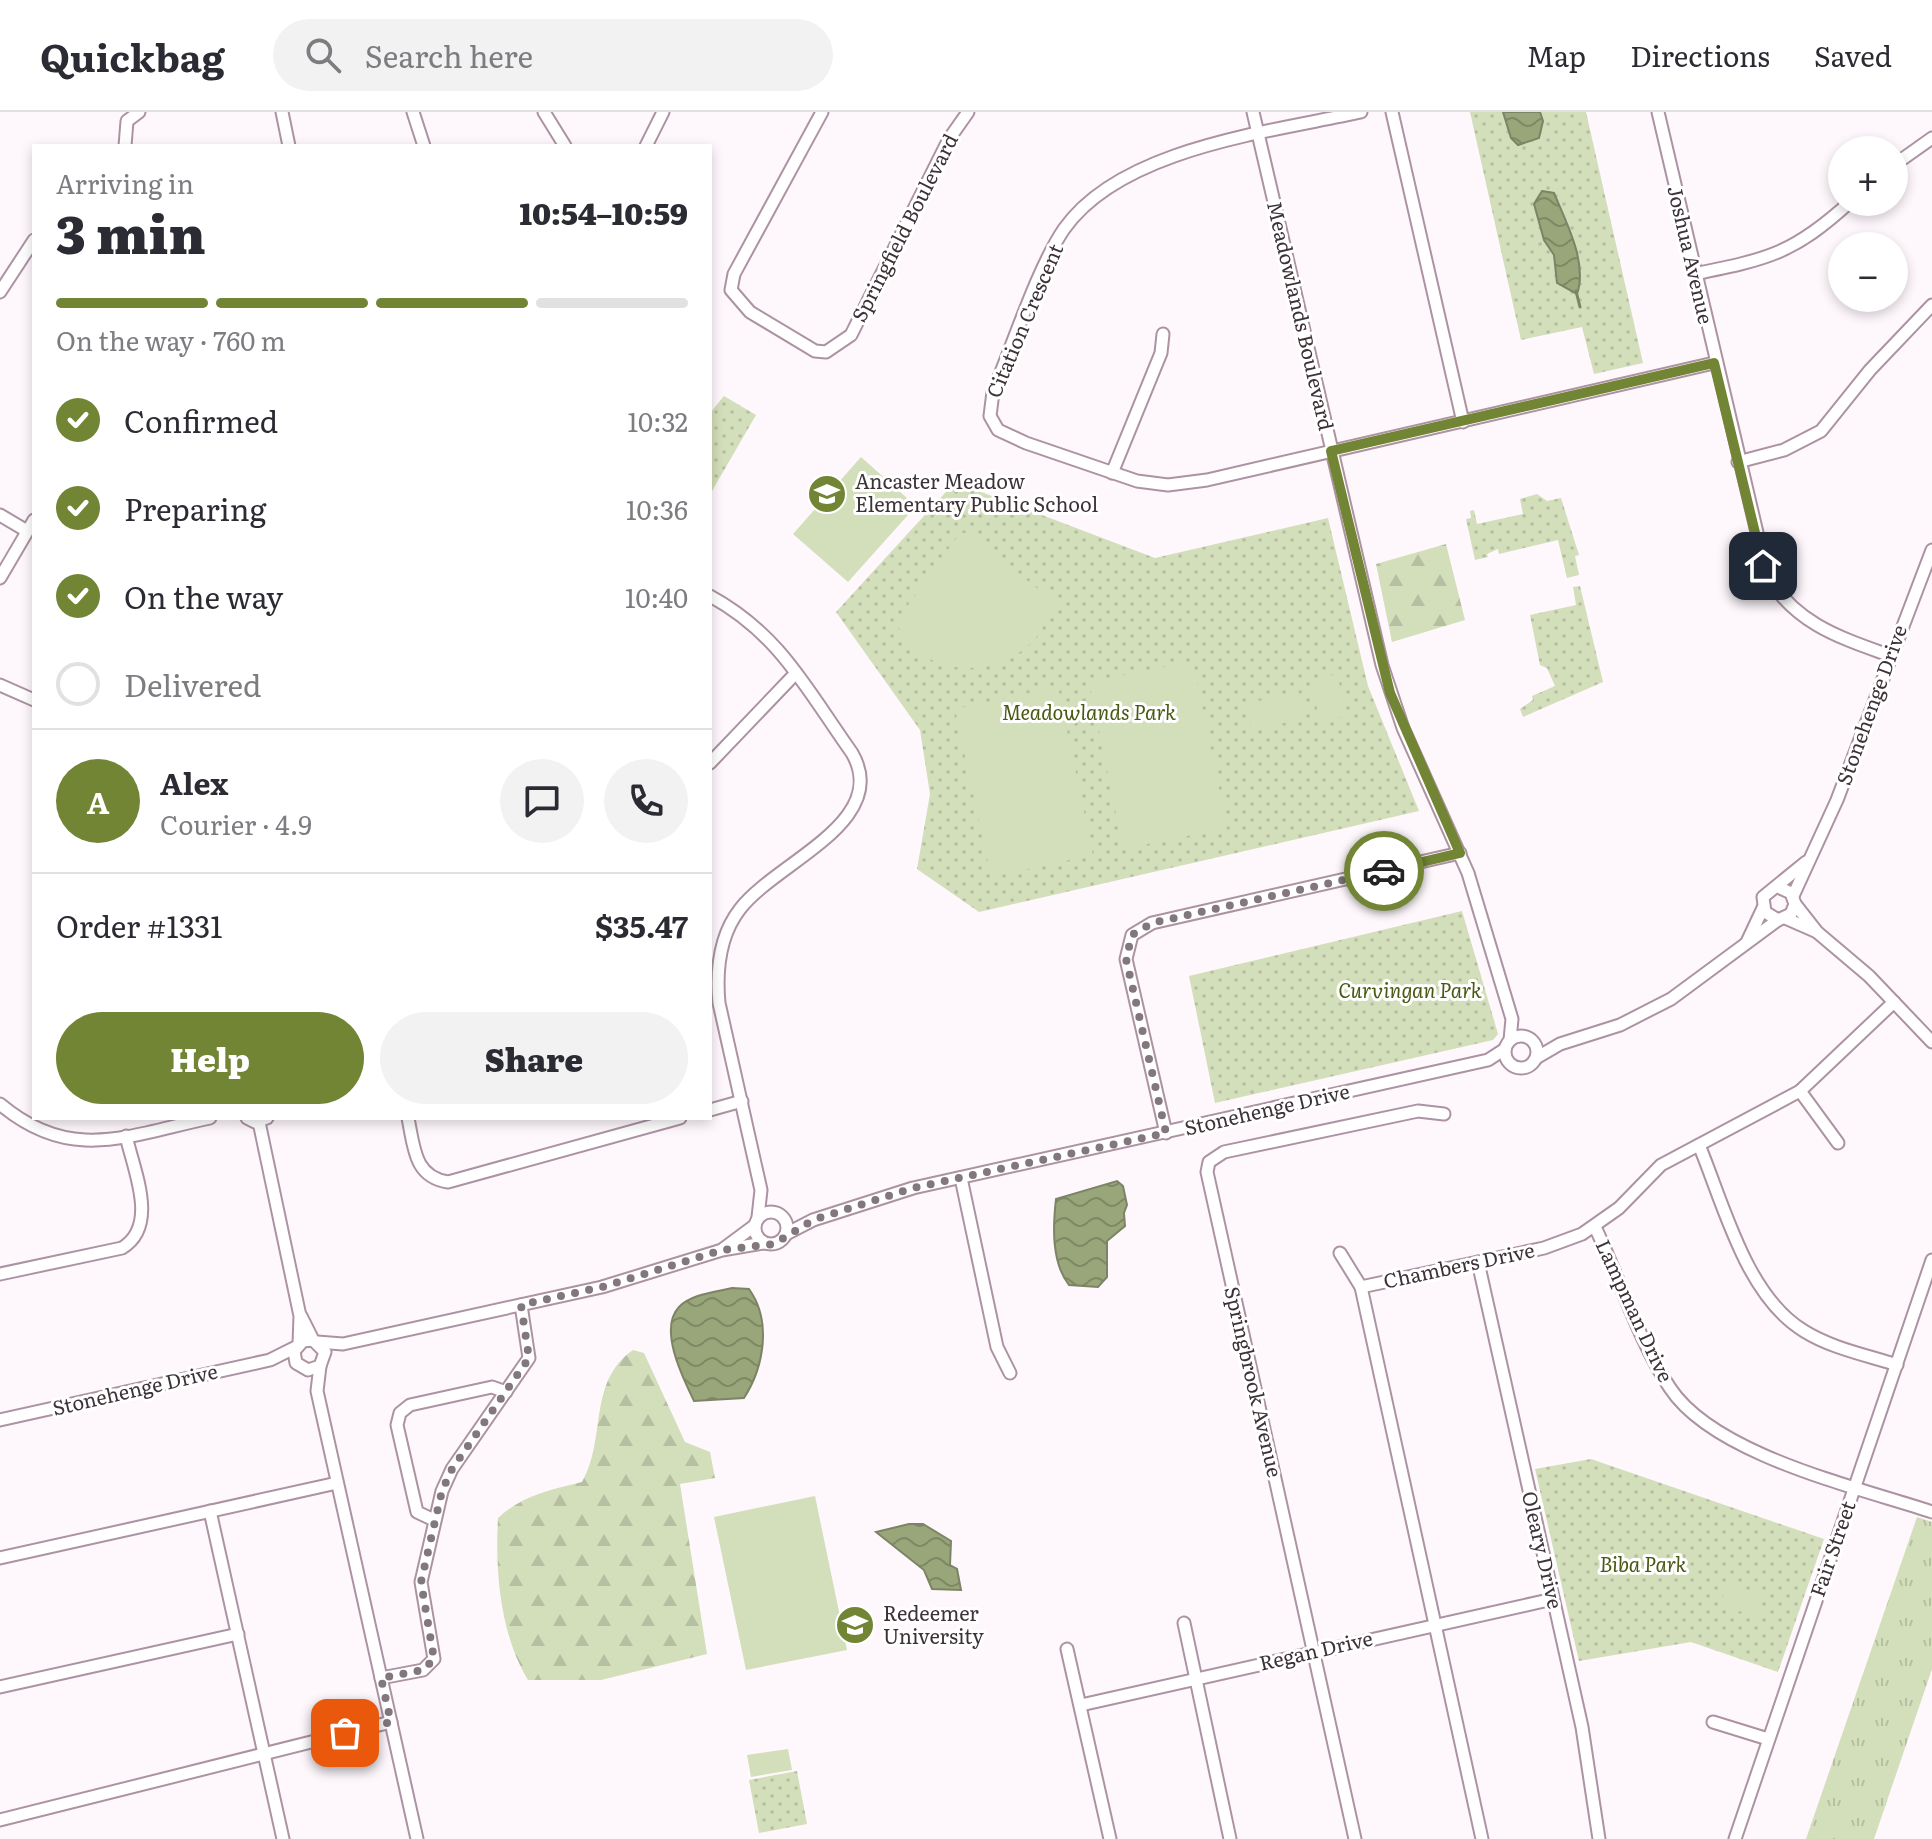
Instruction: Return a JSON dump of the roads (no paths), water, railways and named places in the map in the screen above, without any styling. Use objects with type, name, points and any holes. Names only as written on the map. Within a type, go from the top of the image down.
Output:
[{"type":"street","points":[[125,144],[127,121],[139,112]]},
{"type":"street","points":[[282,112],[289,144]]},
{"type":"street","points":[[413,112],[423,144]]},
{"type":"street","points":[[544,112],[564,144]]},
{"type":"street","points":[[647,144],[663,112]]},
{"type":"street","name":"Springfield Boulevard","points":[[822,112],[734,274],[731,290],[750,312],[815,351],[826,352],[851,335],[949,139],[968,112]]},
{"type":"street","name":"Meadowlands Boulevard","points":[[1253,112],[1390,693],[1460,853],[1512,1019],[1529,1039]]},
{"type":"street","points":[[1259,134],[1361,112]]},
{"type":"street","points":[[1392,112],[1463,422]]},
{"type":"street","name":"Joshua Avenue","points":[[1658,112],[1760,557],[1779,594],[1816,627],[1891,656]]},
{"type":"street","name":"Citation Crescent","points":[[1259,134],[1181,155],[1128,176],[1097,195],[1062,232],[993,392],[990,416],[998,430],[1112,473],[1137,481],[1168,485],[1463,422],[1714,363]]},
{"type":"street","points":[[1908,155],[1932,138]]},
{"type":"street","points":[[1694,274],[1764,259],[1792,247],[1832,216]]},
{"type":"street","points":[[0,292],[32,243]]},
{"type":"street","points":[[1738,462],[1784,450],[1821,431],[1878,360],[1932,305]]},
{"type":"street","points":[[1112,473],[1161,353],[1163,334]]},
{"type":"street","points":[[0,515],[31,525],[0,578]]},
{"type":"street","name":"Stonehenge Drive","points":[[1794,900],[1809,859],[1837,800],[1932,550]]},
{"type":"street","points":[[712,597],[742,614],[767,635],[858,764],[859,799],[845,822],[761,884],[738,912],[713,972],[761,1190],[756,1236],[764,1243]]},
{"type":"street","points":[[712,761],[796,673]]},
{"type":"street","points":[[0,685],[32,699]]},
{"type":"street","points":[[1166,1133],[1126,959],[1129,941],[1137,931],[1152,923],[1460,853]]},
{"type":"street","name":"Stonehenge Drive","points":[[1778,887],[1809,859]]},
{"type":"street","points":[[1747,942],[1763,908],[1766,893],[1778,887],[1794,900],[1817,932],[1894,1002],[1932,1042]]},
{"type":"street","points":[[1507,1045],[1510,1064],[1525,1068],[1560,1044],[1612,1028],[1654,1009],[1695,984],[1781,919],[1794,900]]},
{"type":"street","points":[[1763,908],[1768,916],[1817,932]]},
{"type":"street","name":"Chambers Drive","points":[[1482,1839],[1361,1287],[1556,1245],[1595,1227],[1661,1165],[1800,1091],[1894,1002]]},
{"type":"street","name":"Meadowlands Boulevard","points":[[1507,1045],[1512,1019]]},
{"type":"street","points":[[1536,1058],[1529,1039],[1560,1044]]},
{"type":"street","name":"Stonehenge Drive","points":[[1488,1060],[1507,1045],[1529,1039]]},
{"type":"street","name":"Stonehenge Drive","points":[[786,1234],[813,1220],[893,1194],[961,1178],[1488,1060],[1510,1064]]},
{"type":"street","points":[[1800,1091],[1838,1143]]},
{"type":"street","points":[[712,1109],[742,1101]]},
{"type":"street","points":[[0,1104],[20,1121],[45,1134],[74,1141],[126,1136],[201,1120]]},
{"type":"street","name":"Springbrook Avenue","points":[[1355,1839],[1209,1184],[1209,1162],[1224,1152],[1418,1111],[1444,1114]]},
{"type":"street","points":[[263,1120],[300,1316],[294,1355],[317,1391]]},
{"type":"street","points":[[408,1120],[420,1167],[431,1179],[448,1182],[673,1120]]},
{"type":"street","points":[[0,1274],[122,1248],[136,1239],[143,1226],[126,1136]]},
{"type":"street","points":[[1699,1145],[1753,1275],[1774,1307],[1815,1337],[1897,1365]]},
{"type":"street","points":[[961,1178],[997,1347],[1010,1373]]},
{"type":"street","points":[[297,1345],[315,1341],[343,1344],[602,1287],[722,1250],[779,1242],[786,1234],[787,1225],[761,1190]]},
{"type":"street","points":[[722,1250],[756,1222],[779,1214]]},
{"type":"street","name":"Stonehenge Drive","points":[[779,1214],[813,1220]]},
{"type":"street","name":"Lampman Drive","points":[[1595,1227],[1658,1368],[1686,1409],[1708,1428],[1736,1444],[1932,1512]]},
{"type":"street","points":[[1340,1253],[1361,1287]]},
{"type":"street","name":"Fair Street","points":[[1735,1839],[1932,1260]]},
{"type":"street","name":"Oleary Drive","points":[[1478,1262],[1584,1741],[1599,1839]]},
{"type":"street","points":[[381,1678],[423,1670],[434,1659],[421,1582],[434,1520],[452,1469],[527,1363],[531,1351],[521,1305]]},
{"type":"street","points":[[300,1316],[315,1341],[323,1348],[317,1391],[391,1722],[412,1838]]},
{"type":"street","points":[[301,1368],[322,1363],[343,1344]]},
{"type":"street","name":"Stonehenge Drive","points":[[0,1420],[270,1360],[297,1345]]},
{"type":"street","name":"Stonehenge Drive","points":[[270,1360],[301,1368]]},
{"type":"street","points":[[434,1520],[417,1512],[397,1425],[400,1413],[410,1405],[492,1387],[506,1392]]},
{"type":"street","points":[[0,1558],[337,1483]]},
{"type":"street","points":[[210,1511],[283,1839]]},
{"type":"street","name":"Regan Drive","points":[[1081,1705],[1553,1599]]},
{"type":"street","points":[[1184,1623],[1230,1839]]},
{"type":"street","points":[[0,1687],[238,1634]]},
{"type":"street","points":[[1067,1649],[1110,1839]]},
{"type":"street","points":[[0,1820],[391,1722]]},
{"type":"street","points":[[1713,1722],[1768,1739]]},
{"type":"water","points":[[1503,112],[1540,112],[1543,121],[1539,138],[1518,145],[1511,138]]},
{"type":"water","points":[[1542,191],[1554,193],[1574,243],[1580,269],[1577,294],[1557,283],[1554,255],[1544,240],[1534,204]]},
{"type":"water","points":[[1117,1181],[1123,1186],[1127,1205],[1125,1226],[1107,1241],[1107,1277],[1098,1287],[1069,1285],[1056,1255],[1056,1199]]},
{"type":"water","points":[[732,1288],[749,1289],[761,1315],[763,1344],[756,1372],[744,1398],[694,1401],[674,1354],[673,1316],[690,1299]]},
{"type":"water","points":[[923,1524],[951,1541],[950,1565],[957,1569],[961,1590],[932,1589],[924,1570],[876,1532]]},
{"type":"waterway","points":[[1576,291],[1580,307]]},
{"type":"place","name":"Ancaster Meadow Elementary Public School","points":[[827,494]]},
{"type":"place","name":"Redeemer University","points":[[855,1625]]},
{"type":"park label","name":"Meadowlands Park","points":[[1089,713]]},
{"type":"park label","name":"Curvingan Park","points":[[1410,991]]},
{"type":"park label","name":"Biba Park","points":[[1643,1565]]}]
